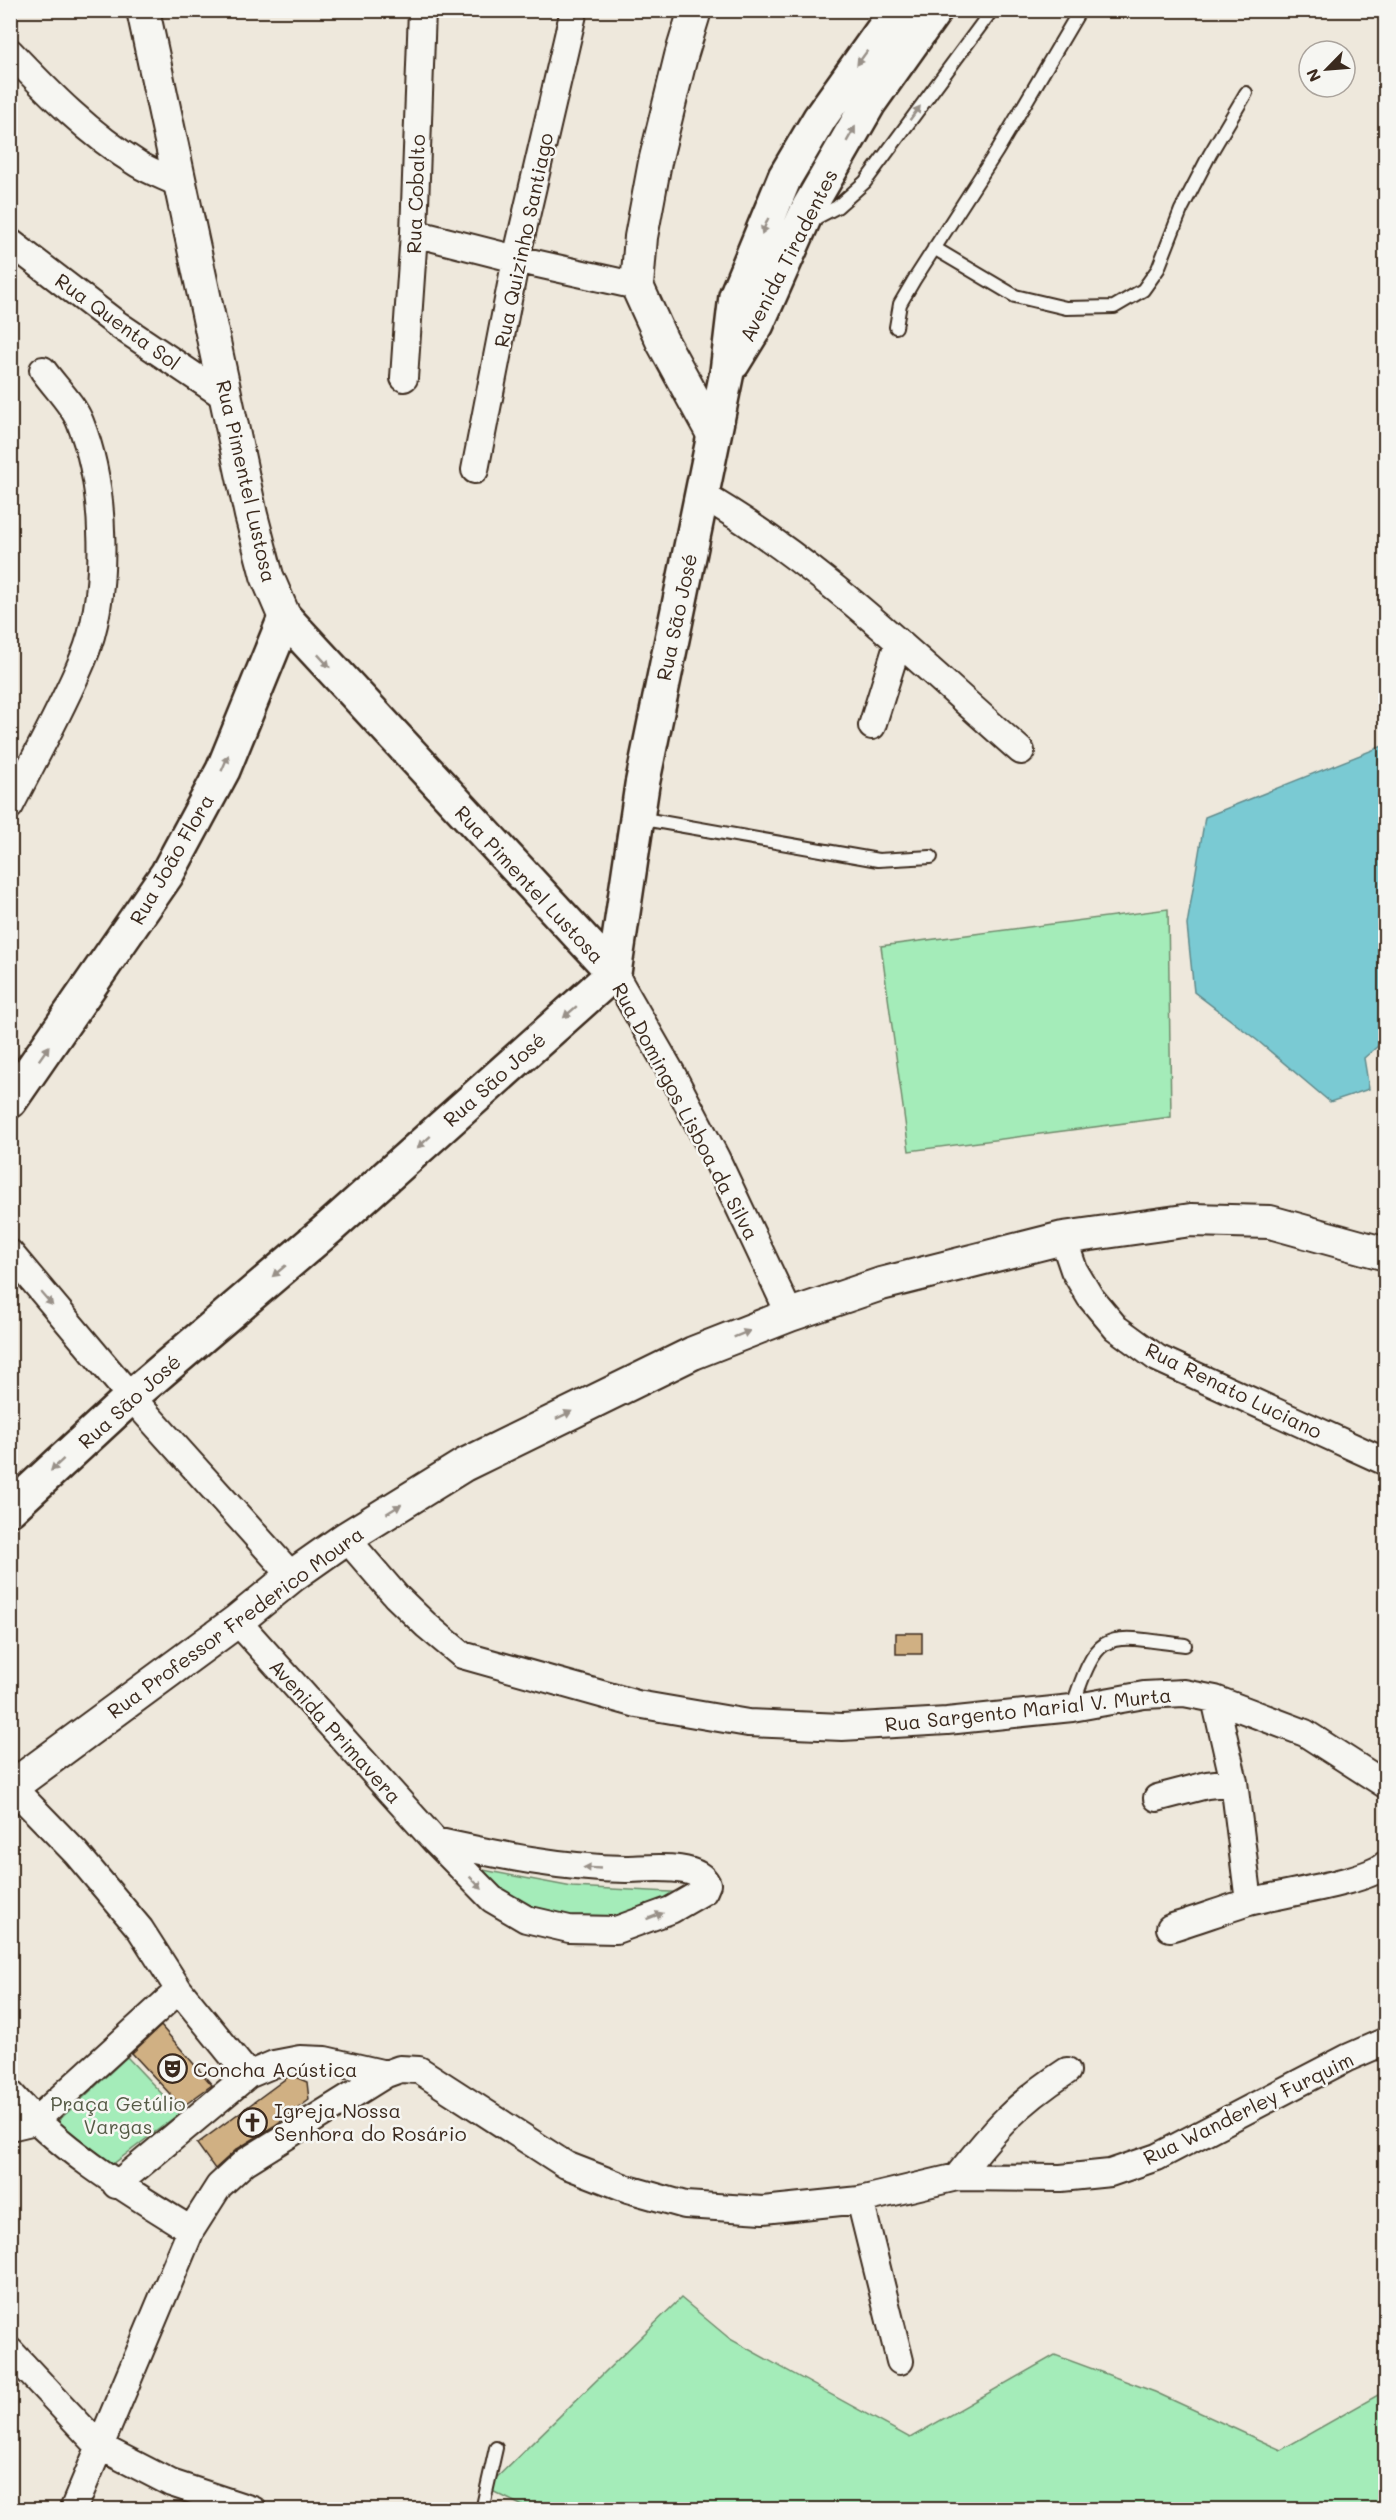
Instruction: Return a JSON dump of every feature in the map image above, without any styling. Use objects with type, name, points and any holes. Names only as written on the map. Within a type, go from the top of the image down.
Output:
[{"type":"main road","name":"Avenida Tiradentes","points":[[727,372],[736,296],[785,177],[820,118],[897,10]]},
{"type":"main road","name":"Avenida Tiradentes","points":[[727,372],[757,324],[809,207],[869,103],[935,10]]},
{"type":"main road","name":"Rua São José","points":[[10,1509],[131,1397],[328,1229],[614,973],[637,818],[679,598],[727,372]]},
{"type":"main road","name":"Rua Pimentel Lustosa","points":[[285,618],[614,973]]},
{"type":"main road","name":"Rua João Flora","points":[[15,1084],[167,874],[223,770],[285,618]]},
{"type":"street","name":"Rua Pimentel Lustosa","points":[[143,10],[251,515],[264,566],[285,618]]},
{"type":"street","name":"Rua Cobalto","points":[[404,378],[414,233],[422,10]]},
{"type":"street","name":"Rua Quizinho Santiago","points":[[475,470],[516,259],[574,10]]},
{"type":"street","points":[[695,10],[681,56],[655,162],[641,237],[637,286],[662,341],[714,436]]},
{"type":"street","points":[[10,52],[49,93],[92,131],[139,164],[180,184]]},
{"type":"street","points":[[414,233],[637,286]]},
{"type":"street","name":"Rua Quenta Sol","points":[[10,242],[117,324],[227,398]]},
{"type":"street","points":[[10,806],[84,657],[97,606],[102,536],[95,472],[79,420],[43,370]]},
{"type":"street","points":[[702,495],[747,521],[794,555],[1021,751]]},
{"type":"street","points":[[872,726],[898,643]]},
{"type":"street","name":"Rua Domingos Lisboa da Silva","points":[[614,973],[671,1072],[716,1158],[790,1315]]},
{"type":"street","name":"Rua Professor Frederico Moura","points":[[11,1788],[237,1621],[292,1576],[346,1538],[483,1455],[693,1353],[790,1315],[881,1284],[1063,1238],[1191,1220],[1270,1222],[1386,1254]]},
{"type":"street","name":"Rua Renato Luciano","points":[[1063,1238],[1074,1270],[1090,1297],[1116,1328],[1157,1358],[1386,1462]]},
{"type":"street","points":[[10,1253],[131,1397],[292,1576]]},
{"type":"street","name":"Rua Sargento Marial V. Murta","points":[[346,1538],[396,1596],[462,1655],[637,1704],[748,1723],[842,1727],[947,1721],[1072,1708],[1144,1695],[1184,1693],[1215,1700],[1305,1733],[1386,1785]]},
{"type":"street","name":"Avenida Primavera","points":[[237,1621],[435,1841],[492,1899],[526,1919],[568,1929],[616,1930],[671,1910],[704,1891],[707,1884],[704,1877],[696,1871],[591,1869],[508,1858],[435,1841]]},
{"type":"street","points":[[1215,1700],[1234,1782],[1249,1902]]},
{"type":"street","points":[[1156,1798],[1207,1785],[1234,1782]]},
{"type":"street","points":[[11,1788],[75,1852],[140,1929],[179,1990],[248,2075]]},
{"type":"street","points":[[1170,1928],[1249,1902],[1357,1878],[1379,1870],[1386,1864]]},
{"type":"street","points":[[23,2124],[179,1990]]},
{"type":"street","name":"Rua Wanderley Furquim","points":[[386,2074],[400,2069],[419,2070],[566,2164],[628,2189],[685,2205],[763,2210],[860,2200],[957,2177],[1061,2178],[1110,2173],[1157,2157],[1347,2058],[1386,2041]]},
{"type":"street","points":[[116,2185],[248,2075],[274,2064],[300,2060],[325,2060],[386,2074]]},
{"type":"street","points":[[957,2177],[1014,2110],[1034,2093],[1067,2072]]},
{"type":"street","points":[[73,2510],[191,2230],[219,2186],[245,2162],[386,2074]]},
{"type":"street","points":[[10,2093],[23,2124],[116,2185],[191,2230]]},
{"type":"street","points":[[860,2200],[900,2361]]},
{"type":"street","points":[[10,2351],[99,2445],[171,2482],[253,2510]]},
{"type":"lane","points":[[801,225],[837,207],[865,182],[992,10]]},
{"type":"lane","points":[[896,327],[900,304],[997,151],[1080,10]]},
{"type":"lane","points":[[934,248],[1015,296],[1066,308],[1114,307],[1143,290],[1158,269],[1181,210],[1210,154],[1246,93]]},
{"type":"lane","points":[[637,818],[878,860],[931,857]]},
{"type":"lane","points":[[1072,1708],[1083,1674],[1094,1652],[1106,1642],[1122,1638],[1185,1645]]},
{"type":"lane","points":[[482,2510],[496,2448]]},
{"type":"green space","points":[[1168,909],[1171,1117],[909,1151],[881,946]]},
{"type":"green space","points":[[478,1869],[572,1887],[690,1893],[619,1923],[518,1913]]},
{"type":"green space","name":"Praça Getúlio Vargas","points":[[127,2057],[180,2113],[113,2164],[57,2122]]},
{"type":"green space","points":[[681,2298],[730,2339],[910,2438],[1055,2355],[1155,2392],[1281,2450],[1385,2391],[1385,2509],[531,2510],[486,2488]]},
{"type":"water","points":[[1385,745],[1385,1040],[1364,1058],[1369,1089],[1330,1102],[1258,1041],[1194,992],[1187,925],[1205,817]]},
{"type":"building","points":[[896,1633],[922,1633],[922,1654],[896,1654]]},
{"type":"building","name":"Concha Acústica","points":[[161,2026],[212,2085],[182,2107],[132,2053]]},
{"type":"building","name":"Igreja Nossa Senhora do Rosário","points":[[293,2076],[307,2082],[309,2100],[274,2126],[237,2149],[215,2169],[197,2144],[288,2077]]},
{"type":"place","name":"Concha Acústica","points":[[172,2069]]},
{"type":"place","name":"Igreja Nossa Senhora do Rosário","points":[[253,2122]]}]
